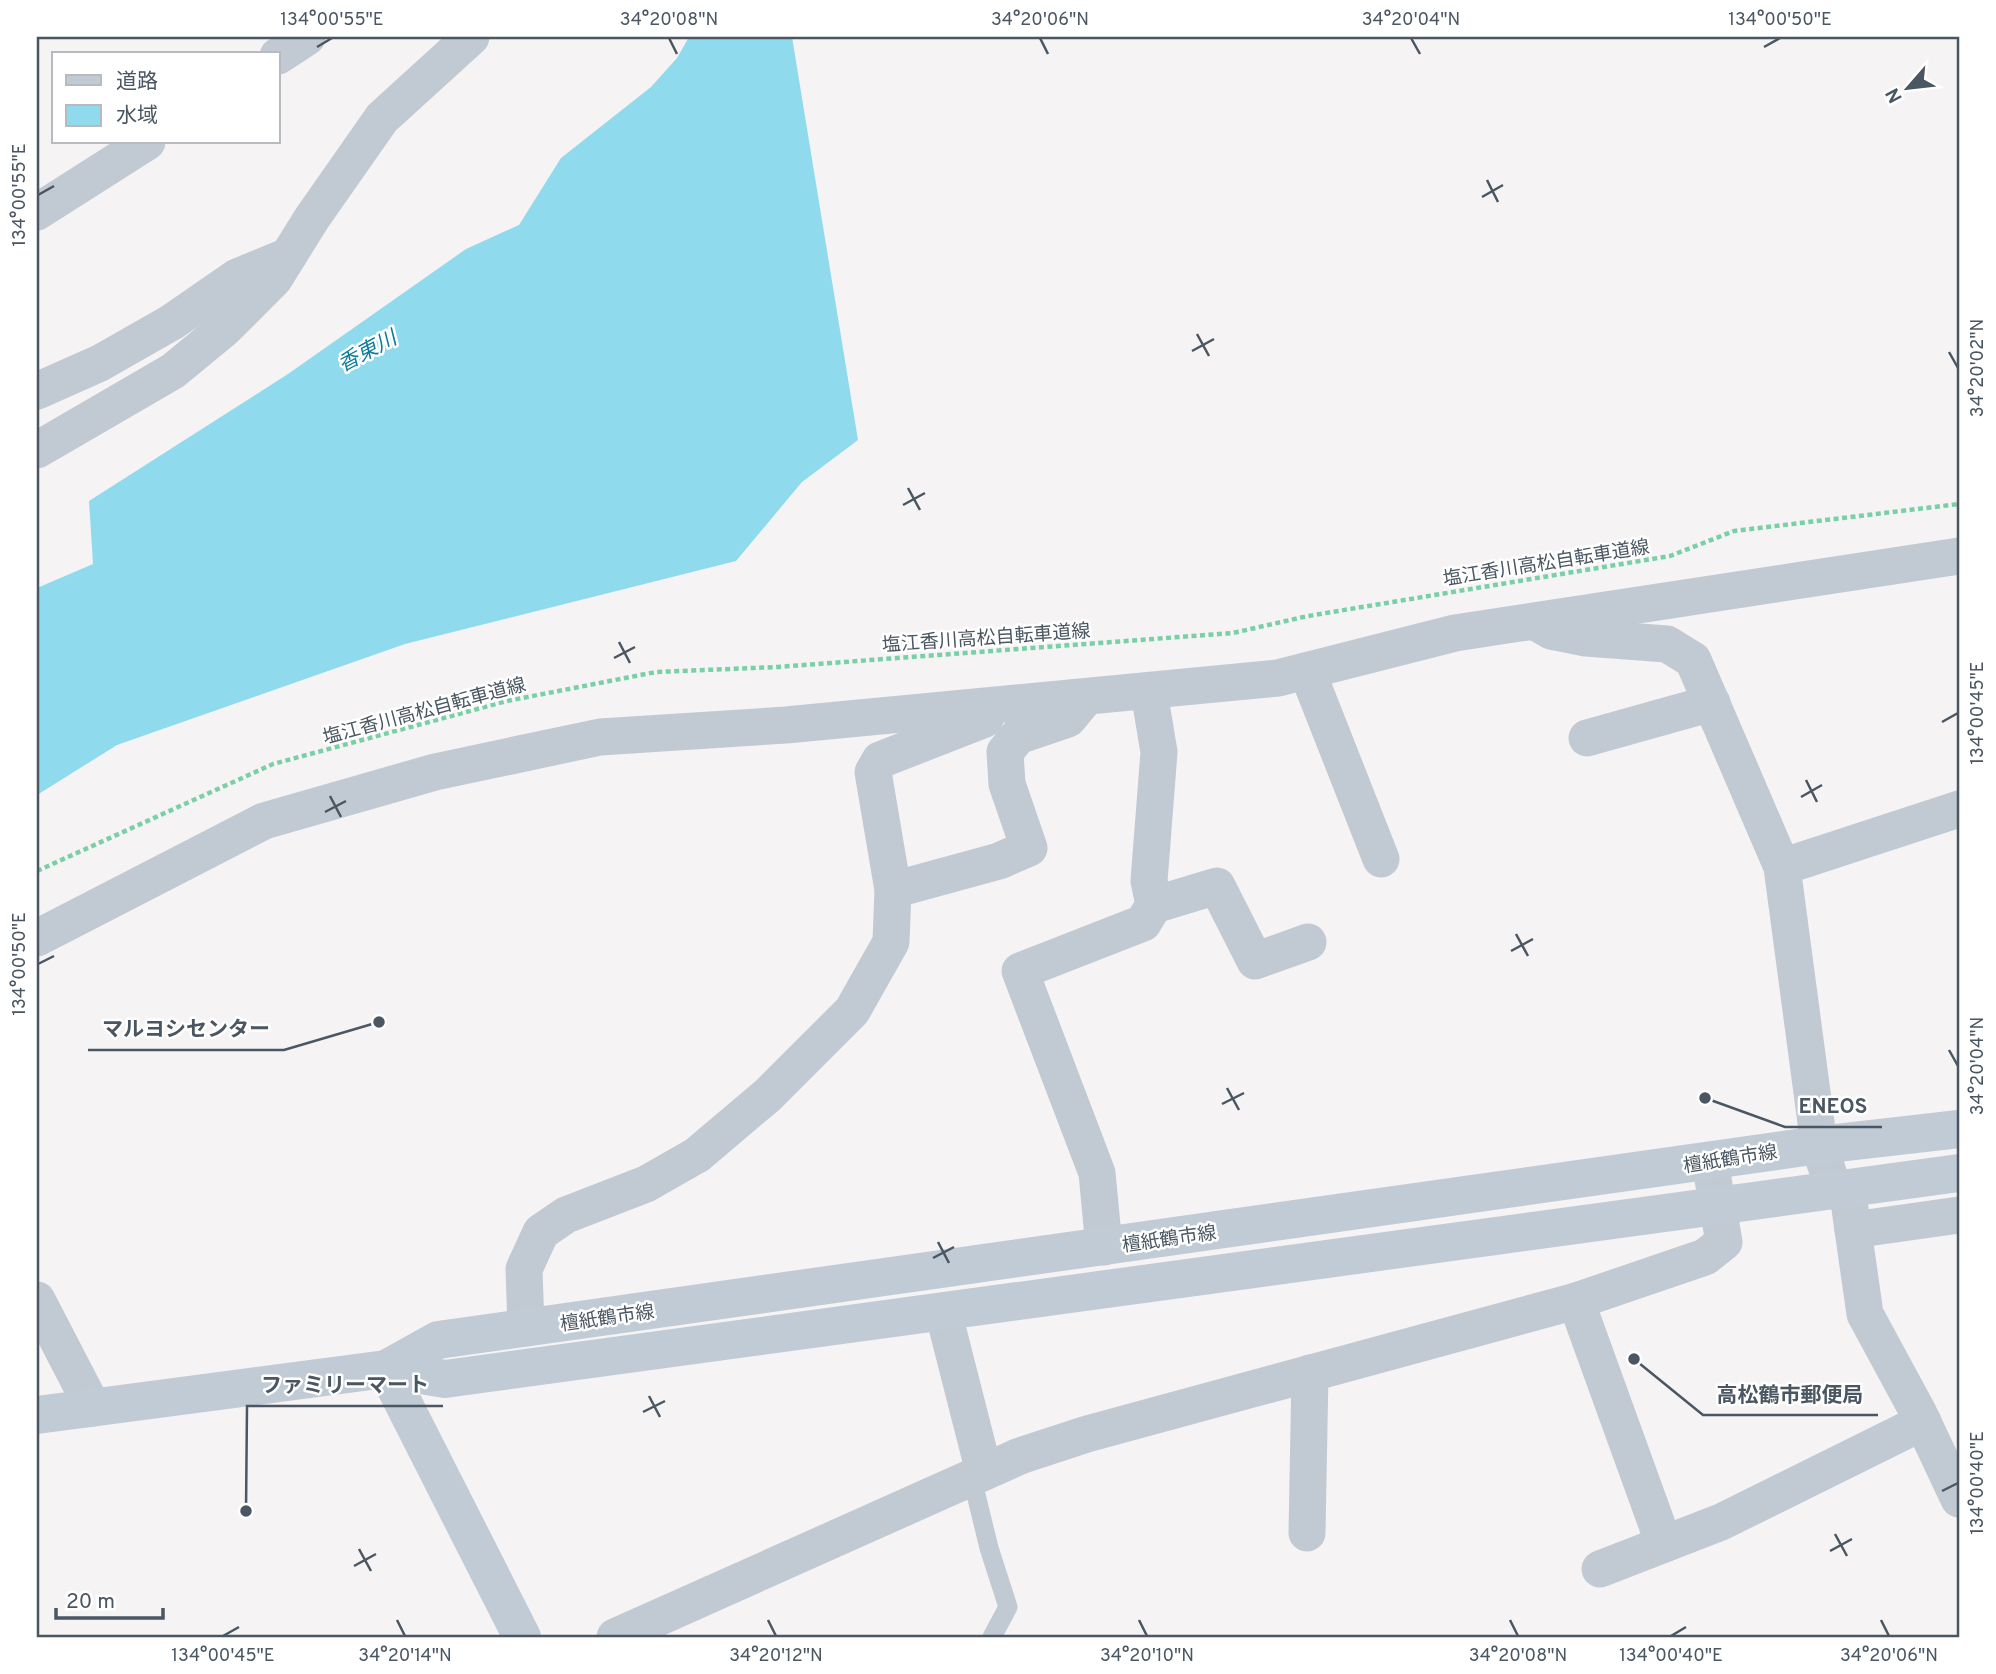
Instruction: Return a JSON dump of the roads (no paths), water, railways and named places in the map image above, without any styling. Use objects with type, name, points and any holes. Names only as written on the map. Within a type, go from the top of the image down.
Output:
[{"type":"main road","name":"檀紙鶴市線","points":[[386,1369],[438,1340],[1819,1145],[1959,1129]]},
{"type":"main road","name":"檀紙鶴市線","points":[[37,1415],[386,1369],[445,1379],[1959,1173]]},
{"type":"main road","points":[[386,1369],[523,1637]]},
{"type":"street","points":[[280,55],[307,37]]},
{"type":"street","points":[[37,450],[173,372],[241,312],[274,279],[382,118],[471,37]]},
{"type":"street","points":[[37,212],[144,144]]},
{"type":"street","points":[[37,391],[100,363],[172,323],[237,277],[289,256]]},
{"type":"street","points":[[37,938],[264,821],[435,772],[600,737],[786,725],[1018,705],[1278,678],[1455,633],[1959,556]]},
{"type":"street","points":[[1531,620],[1551,631],[1586,638],[1667,644],[1693,660],[1782,867],[1819,1145],[1840,1189],[1853,1230],[1865,1314],[1923,1422],[1959,1499]]},
{"type":"street","points":[[1307,671],[1381,859]]},
{"type":"street","points":[[1149,692],[1159,752],[1149,881],[1154,905]]},
{"type":"street","points":[[893,890],[999,861],[1029,848],[1007,784],[1006,752],[1018,736],[1068,719],[1084,698]]},
{"type":"street","points":[[1587,738],[1712,703]]},
{"type":"street","points":[[526,1328],[524,1269],[541,1232],[566,1215],[646,1184],[697,1155],[768,1095],[852,1011],[891,943],[893,890],[873,772],[880,760],[1018,705]]},
{"type":"street","points":[[1782,867],[1959,809]]},
{"type":"street","points":[[1104,1247],[1097,1173],[1020,971],[1143,923],[1154,905],[1217,886],[1255,961],[1308,942]]},
{"type":"street","points":[[615,1637],[1020,1456],[1087,1434],[1576,1301],[1705,1257],[1724,1242],[1710,1162]]},
{"type":"street","points":[[1853,1230],[1959,1215]]},
{"type":"street","points":[[37,1300],[93,1408]]},
{"type":"street","points":[[1576,1301],[1664,1544]]},
{"type":"street","points":[[943,1311],[978,1475]]},
{"type":"street","points":[[1307,1533],[1310,1373]]},
{"type":"street","points":[[1600,1569],[1721,1522],[1923,1422]]},
{"type":"lane","points":[[978,1475],[1007,1608],[992,1637]]},
{"type":"water","name":"香東川","points":[[689,37],[792,37],[858,440],[802,482],[736,561],[405,644],[117,745],[37,795],[37,588],[93,564],[89,501],[288,374],[466,249],[519,225],[561,158],[651,87],[677,58]]},
{"type":"place","name":"マルヨシセンター","points":[[379,1022]]},
{"type":"place","name":"ENEOS","points":[[1705,1098]]},
{"type":"place","name":"高松鶴市郵便局","points":[[1634,1359]]},
{"type":"place","name":"ファミリーマート","points":[[246,1511]]}]
